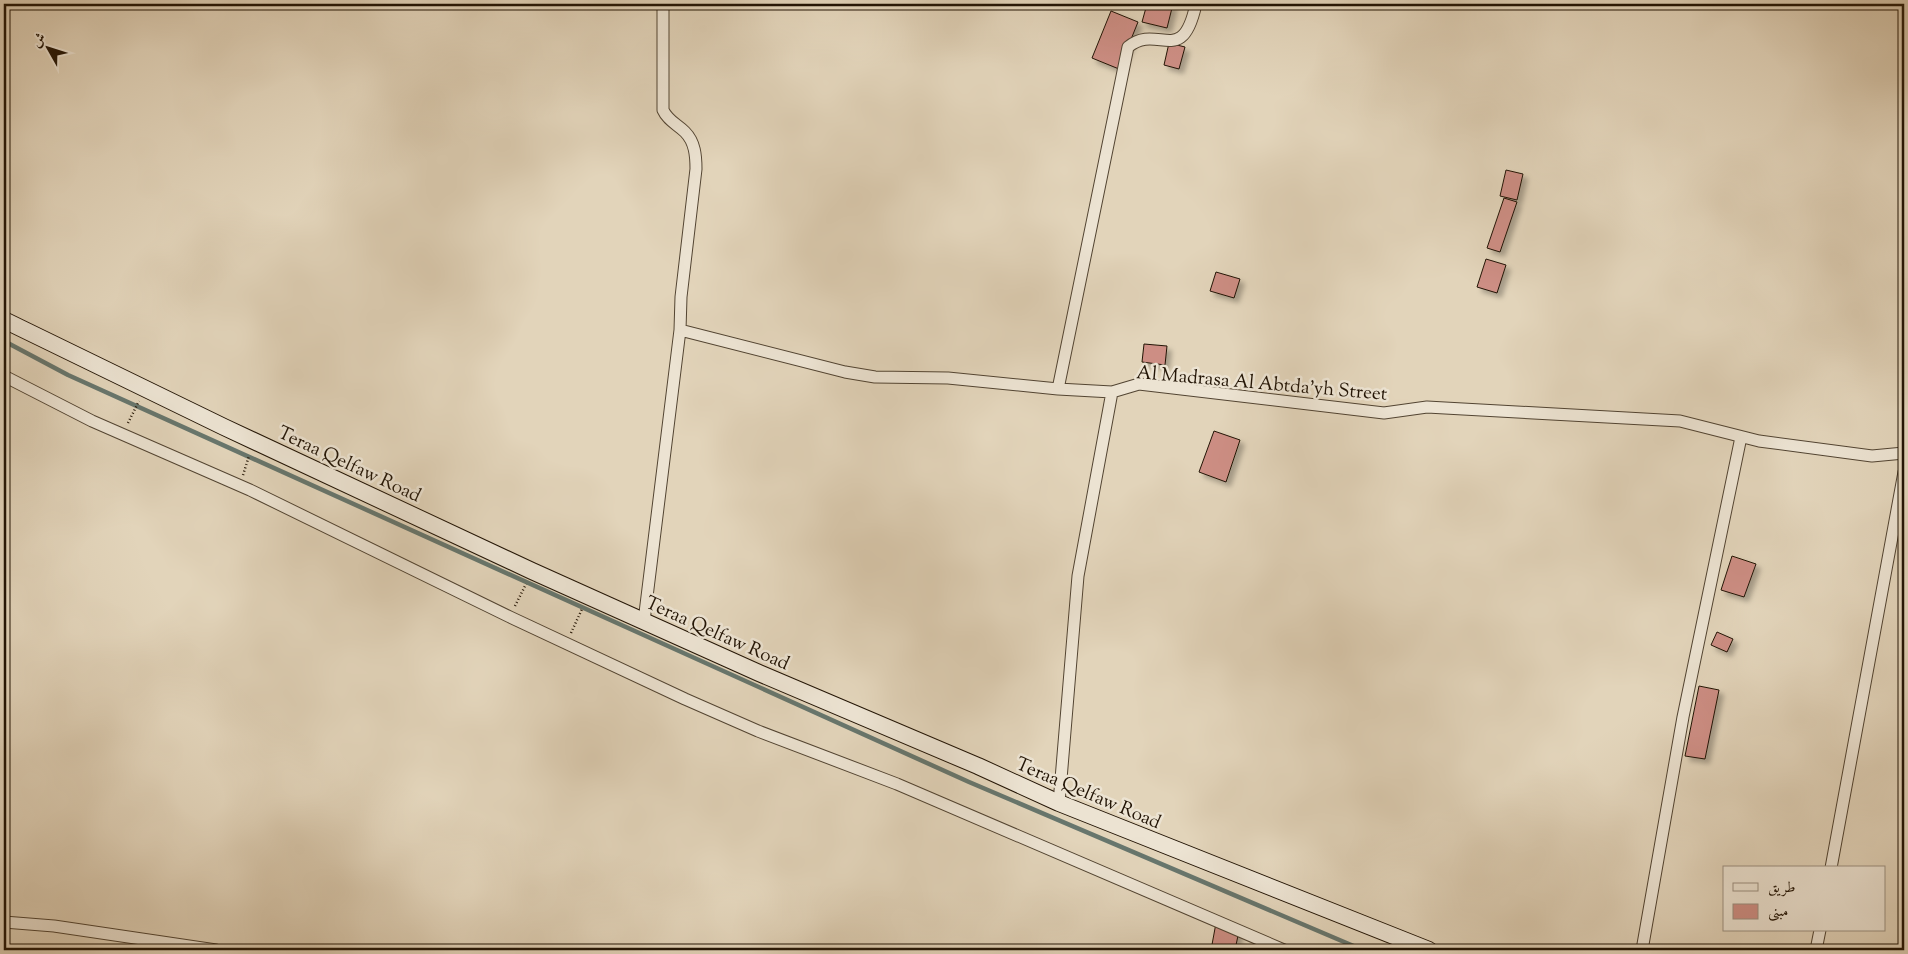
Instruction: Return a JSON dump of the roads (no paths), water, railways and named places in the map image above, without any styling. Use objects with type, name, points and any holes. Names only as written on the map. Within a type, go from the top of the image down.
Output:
[{"type":"street","points":[[644,622],[680,330],[681,297],[696,156],[692,143],[685,132],[670,121],[662,110],[663,4]]},
{"type":"street","points":[[1058,389],[1128,47],[1136,40],[1167,42],[1178,40],[1187,33],[1192,23],[1196,4]]},
{"type":"street","name":"Teraa Qelfaw Road","points":[[4,320],[209,420],[644,622],[1059,803],[1429,950]]},
{"type":"street","name":"Al Madrasa Al Abtda'yh Street","points":[[680,330],[860,375],[890,378],[948,378],[1058,389],[1112,392],[1139,384],[1384,413],[1427,408],[1680,421],[1691,422],[1741,437],[1872,456],[1904,453]]},
{"type":"street","points":[[4,376],[100,425],[250,490],[510,617],[694,702],[758,730],[888,780],[1284,950]]},
{"type":"street","points":[[1059,803],[1078,576],[1112,392]]},
{"type":"street","points":[[1642,950],[1683,717],[1741,437]]},
{"type":"street","points":[[1832,866],[1904,472]]},
{"type":"street","points":[[4,922],[54,926],[216,950]]},
{"type":"street","points":[[1816,950],[1820,932]]},
{"type":"waterway","points":[[4,341],[68,375],[969,782],[1363,950]]}]
